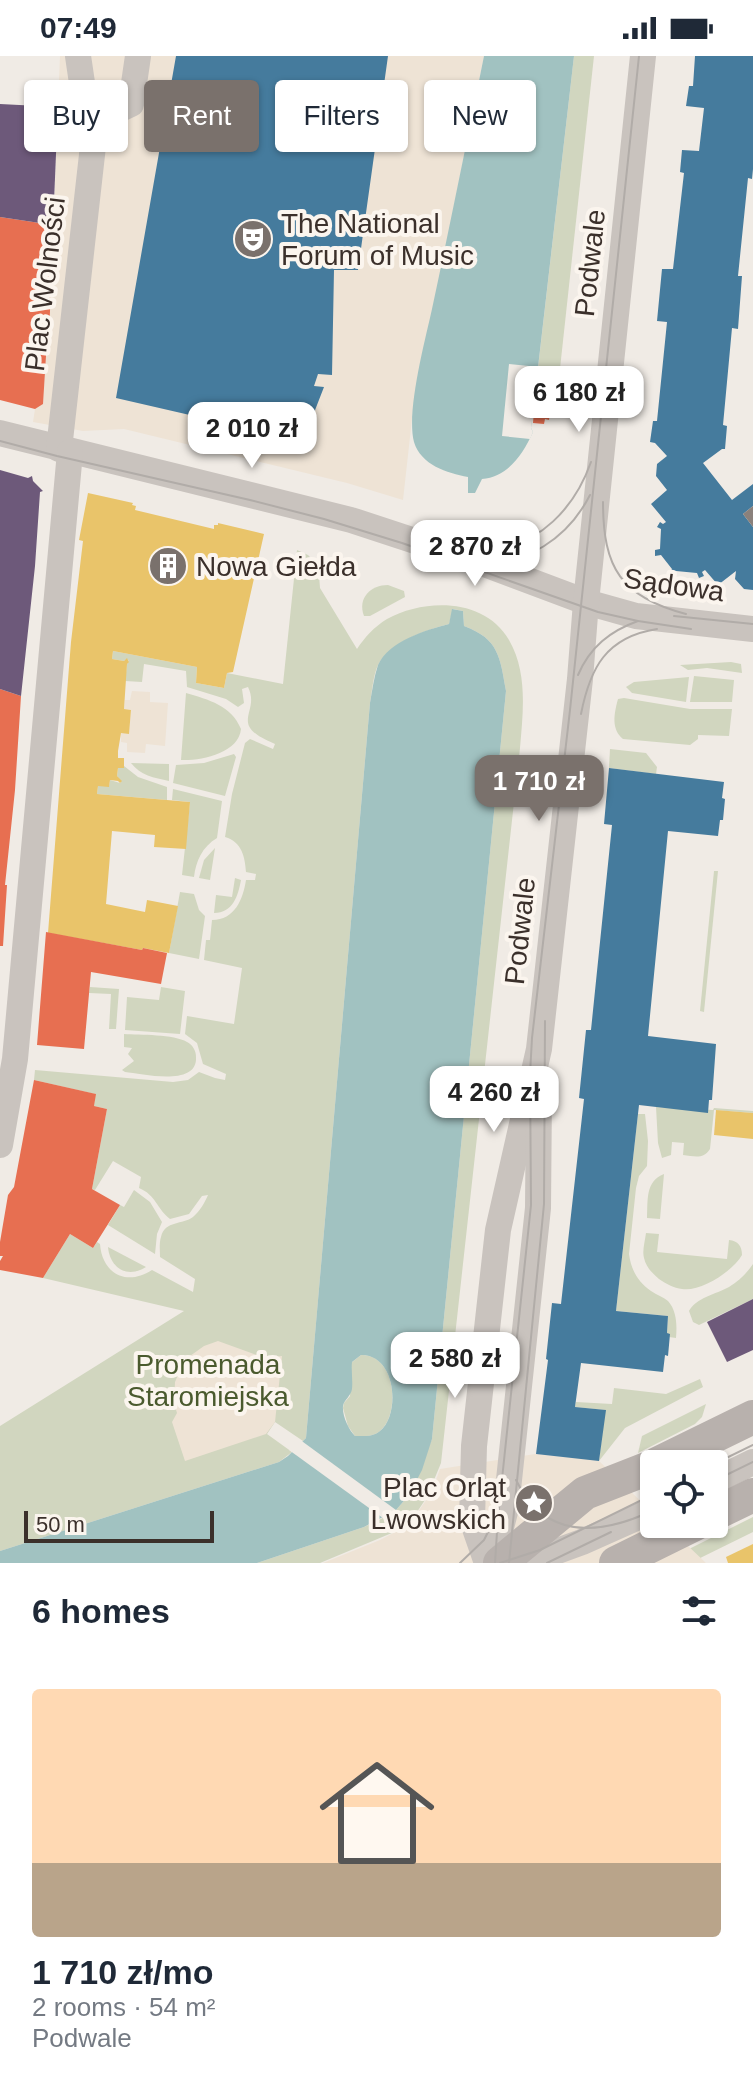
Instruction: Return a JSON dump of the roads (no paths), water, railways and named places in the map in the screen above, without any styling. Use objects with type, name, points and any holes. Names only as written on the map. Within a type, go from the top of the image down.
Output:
[{"type":"main road","points":[[686,1450],[753,1417]]},
{"type":"main road","points":[[500,1563],[585,1493],[640,1471]]},
{"type":"main road","points":[[728,1507],[753,1495]]},
{"type":"main road","points":[[616,1563],[667,1538]]},
{"type":"street","name":"Plac Wolności","points":[[78,56],[82,80]]},
{"type":"street","points":[[128,105],[131,104],[138,56]]},
{"type":"street","name":"Podwale","points":[[489,1563],[472,1520],[474,1446],[498,1230],[539,1049],[643,56]]},
{"type":"street","name":"Plac Wolności","points":[[0,1145],[15,1059],[64,450],[93,152]]},
{"type":"street","name":"Sądowa","points":[[0,433],[351,520],[482,563],[586,602],[636,616],[753,629]]},
{"type":"street","name":"Podwale","points":[[489,1563],[506,1508],[538,1208],[539,1049]]},
{"type":"street","points":[[728,1474],[753,1462]]},
{"type":"street","points":[[525,1563],[640,1516]]},
{"type":"water","points":[[484,56],[574,56],[531,428],[533,432],[514,463],[500,474],[482,479],[475,493],[468,493],[468,477],[436,467],[422,457],[414,442],[412,413],[421,357],[464,152],[536,152],[536,80],[479,80]]},
{"type":"water","points":[[452,609],[463,611],[464,626],[491,643],[499,659],[506,691],[432,1439],[422,1470],[409,1495],[396,1510],[364,1527],[257,1563],[0,1563],[0,1551],[279,1462],[306,1438],[372,689],[378,665],[390,649],[409,638],[449,624]],"holes":[[[361,1355],[373,1357],[382,1364],[392,1386],[391,1412],[380,1431],[368,1436],[355,1436],[343,1410],[352,1389],[352,1362]]]},
{"type":"tram line","points":[[495,1563],[531,1205],[532,1038],[639,56]]},
{"type":"tram line","points":[[0,441],[324,519],[598,612],[691,629]]},
{"type":"tram line","points":[[434,542],[489,550],[524,541],[565,509],[591,462]]},
{"type":"tram line","points":[[478,563],[513,560],[544,546],[570,524],[590,495]]},
{"type":"tram line","points":[[603,502],[607,545],[620,576],[646,599],[686,614]]},
{"type":"tram line","points":[[674,616],[753,624]]},
{"type":"tram line","points":[[578,675],[588,656],[602,641],[638,621]]},
{"type":"tram line","points":[[581,714],[590,682],[603,657],[625,639],[657,629]]},
{"type":"tram line","points":[[509,1563],[544,1204],[545,1021]]},
{"type":"tram line","points":[[728,1457],[753,1445]]},
{"type":"tram line","points":[[728,1474],[753,1462]]},
{"type":"tram line","points":[[516,1480],[527,1499],[541,1512],[556,1522],[572,1527],[607,1526],[640,1516]]},
{"type":"tram line","points":[[500,1563],[540,1550],[640,1501]]},
{"type":"tram line","points":[[460,1563],[484,1540],[494,1520]]},
{"type":"tram line","points":[[547,1563],[611,1532]]},
{"type":"place","name":"The National Forum of Music","points":[[253,239]]},
{"type":"place","name":"Nowa Giełda","points":[[168,566]]},
{"type":"place","name":"Plac Orląt Lwowskich","points":[[534,1503]]},
{"type":"park label","name":"Promenada Staromiejska","points":[[208,1380]]}]
